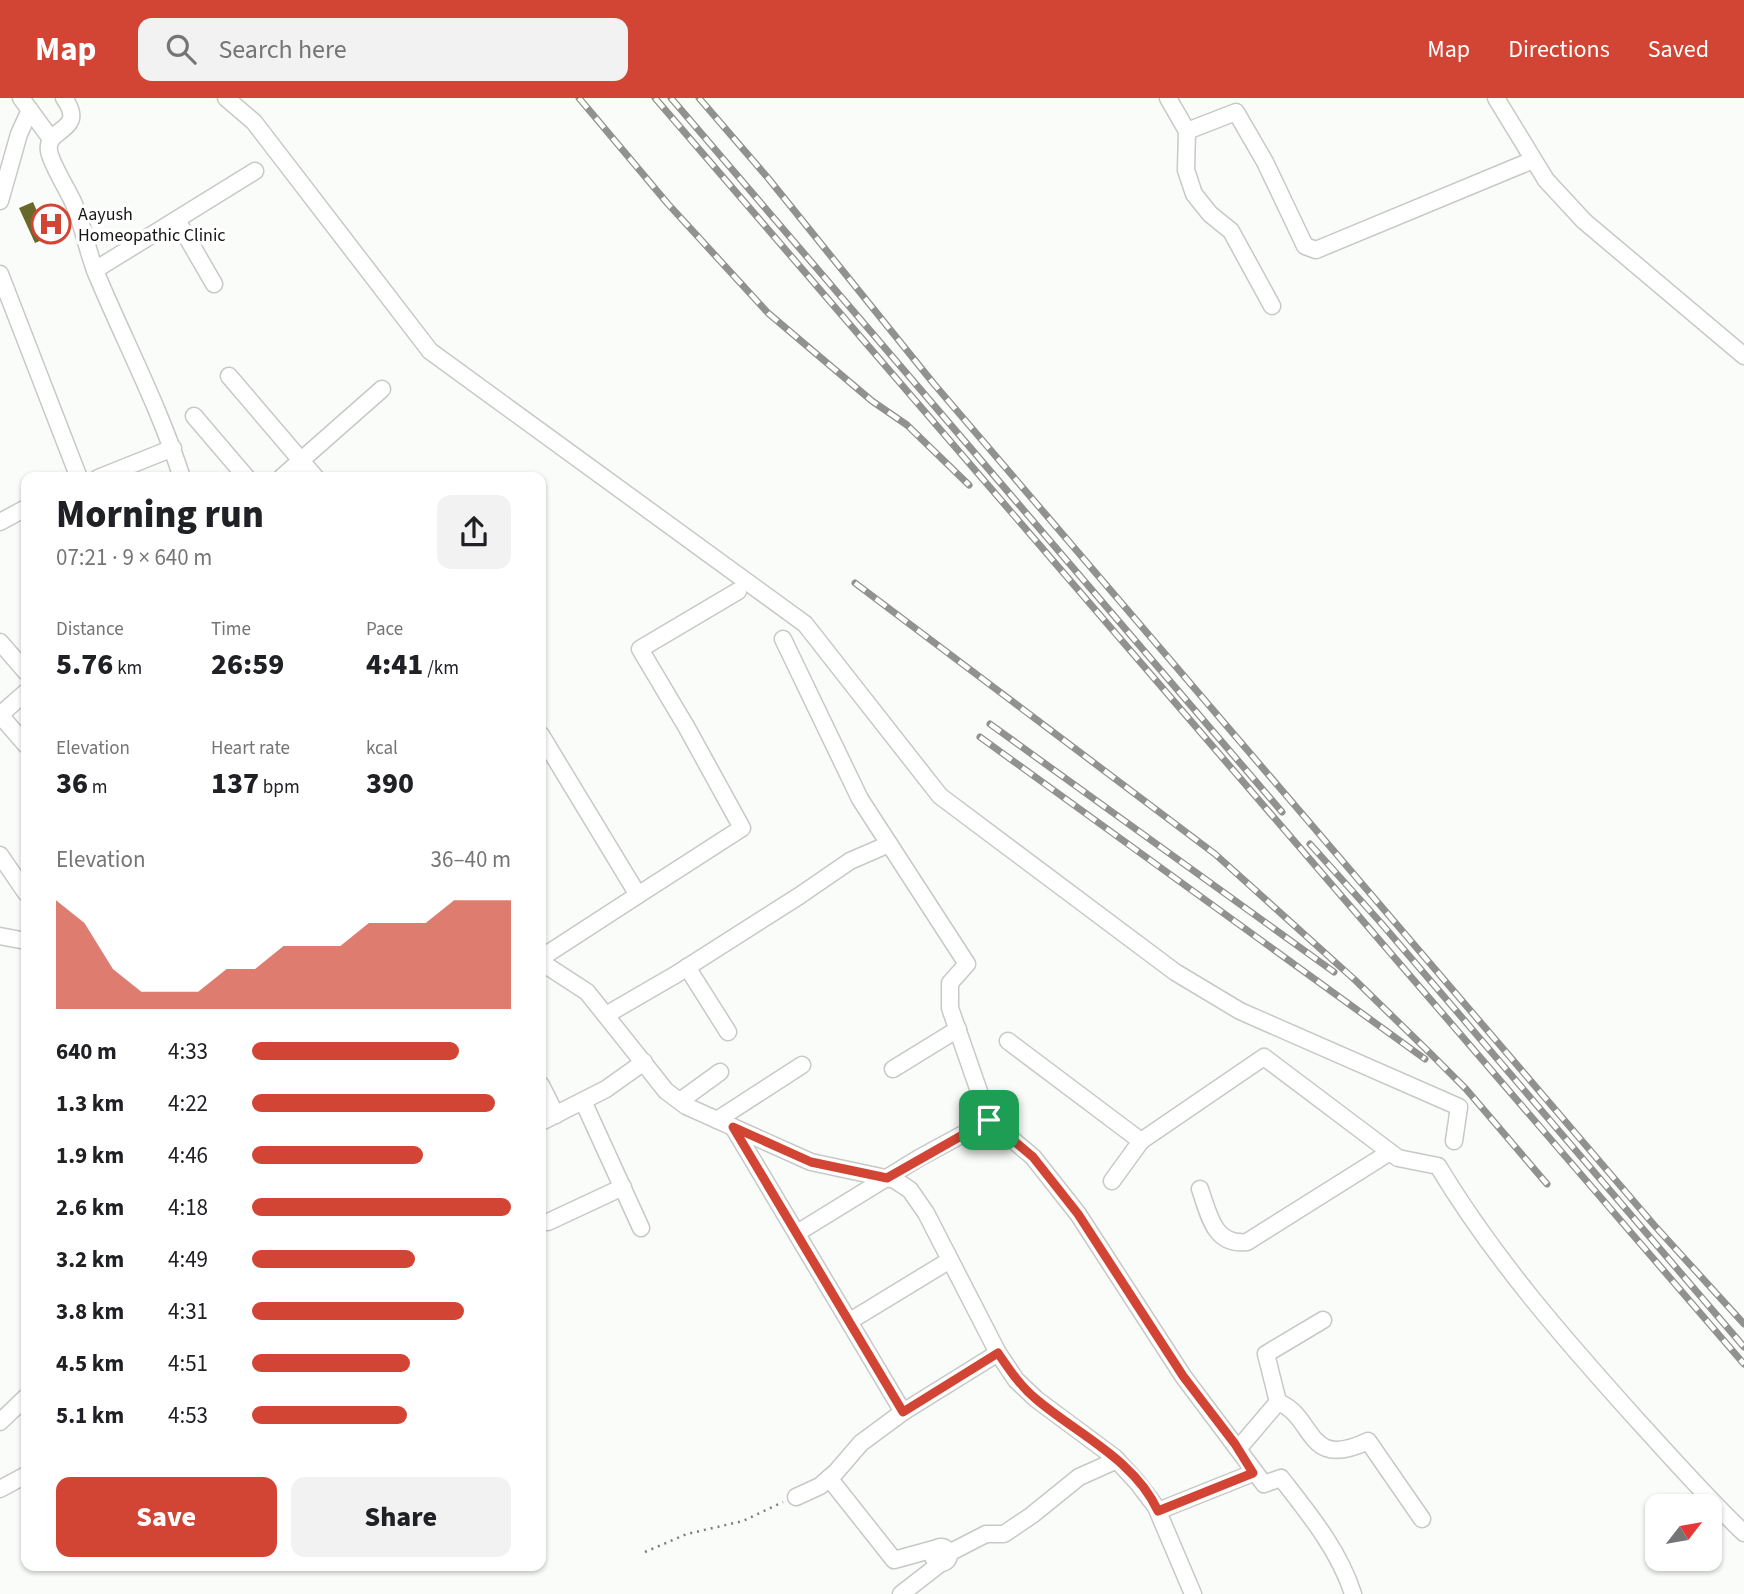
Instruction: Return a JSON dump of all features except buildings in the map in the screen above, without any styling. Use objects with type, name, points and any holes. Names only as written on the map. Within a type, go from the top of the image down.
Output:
[{"type":"street","points":[[64,98],[70,106],[72,117],[68,126],[51,139],[48,150],[75,205],[95,270],[153,397],[180,472]]},
{"type":"street","points":[[1168,98],[1187,131],[1186,170],[1194,194],[1210,214],[1231,231],[1272,306]]},
{"type":"street","points":[[1496,98],[1546,180],[1584,221],[1744,356]]},
{"type":"street","points":[[232,102],[254,122],[430,351],[804,624],[940,796],[1175,972],[1229,1005],[1459,1107],[1454,1141]]},
{"type":"street","points":[[26,104],[51,139]]},
{"type":"street","points":[[0,201],[26,104]]},
{"type":"street","points":[[1187,131],[1236,112],[1265,162],[1305,246],[1316,250],[1533,159]]},
{"type":"street","points":[[95,270],[255,171]]},
{"type":"street","points":[[177,220],[215,284]]},
{"type":"street","points":[[0,274],[77,472]]},
{"type":"street","points":[[229,376],[311,472]]},
{"type":"street","points":[[288,472],[382,389]]},
{"type":"street","points":[[194,416],[242,472]]},
{"type":"street","points":[[113,472],[173,447]]},
{"type":"street","points":[[0,522],[21,511]]},
{"type":"street","points":[[546,957],[742,828],[640,649],[738,590]]},
{"type":"street","points":[[783,639],[860,799],[967,964],[950,983],[950,1008],[989,1120],[1033,1157],[1078,1214],[1183,1376],[1253,1473],[1264,1485],[1280,1478],[1318,1525],[1348,1578],[1353,1594]]},
{"type":"street","points":[[0,642],[21,666]]},
{"type":"street","points":[[21,696],[0,715],[21,739]]},
{"type":"street","points":[[546,743],[638,895]]},
{"type":"street","points":[[606,1014],[799,897],[850,861],[889,844]]},
{"type":"street","points":[[0,855],[21,886]]},
{"type":"street","points":[[0,936],[21,940]]},
{"type":"street","points":[[546,963],[587,992],[666,1091],[680,1101],[811,1162],[895,1180],[910,1190],[926,1213],[998,1353],[1016,1380],[1036,1399],[1117,1460],[1137,1482],[1158,1511],[1194,1594]]},
{"type":"street","points":[[687,967],[728,1032]]},
{"type":"street","points":[[893,1069],[958,1029]]},
{"type":"street","points":[[1008,1041],[1141,1141]]},
{"type":"street","points":[[1112,1181],[1141,1141],[1264,1057],[1398,1158],[1438,1166],[1473,1223],[1588,1366],[1718,1509],[1744,1533]]},
{"type":"street","points":[[548,1119],[606,1089],[644,1062]]},
{"type":"street","points":[[717,1120],[802,1065]]},
{"type":"street","points":[[680,1101],[720,1072]]},
{"type":"street","points":[[583,1101],[641,1228]]},
{"type":"street","points":[[797,1233],[989,1120]]},
{"type":"street","points":[[733,1127],[903,1412]]},
{"type":"street","points":[[1199,1189],[1222,1238],[1234,1243],[1247,1242],[1390,1152]]},
{"type":"street","points":[[548,1222],[622,1187]]},
{"type":"street","points":[[850,1321],[950,1260]]},
{"type":"street","points":[[1278,1402],[1266,1354],[1324,1320]]},
{"type":"street","points":[[796,1497],[820,1486],[861,1443],[903,1412],[998,1353]]},
{"type":"street","points":[[0,1422],[21,1401]]},
{"type":"street","points":[[1238,1449],[1278,1402]]},
{"type":"street","points":[[1278,1402],[1287,1405],[1318,1444],[1336,1450],[1351,1449],[1368,1441],[1422,1519]]},
{"type":"street","points":[[829,1478],[894,1560],[941,1555],[986,1534],[1004,1534],[1079,1477],[1117,1460]]},
{"type":"street","points":[[1158,1511],[1253,1473]]},
{"type":"street","points":[[0,1489],[21,1478]]},
{"type":"street","points":[[901,1594],[941,1555]]},
{"type":"path","points":[[645,1552],[687,1534],[743,1521],[796,1497]]},
{"type":"railway","points":[[579,98],[668,204],[768,313],[872,401],[907,425],[969,485]]},
{"type":"railway","points":[[655,98],[1744,1364]]},
{"type":"railway","points":[[671,98],[1282,812]]},
{"type":"railway","points":[[699,98],[768,178],[934,384],[1654,1225],[1744,1324]]},
{"type":"railway","points":[[855,583],[1215,854],[1355,980],[1431,1054],[1466,1089],[1547,1184]]},
{"type":"railway","points":[[990,724],[1334,972]]},
{"type":"railway","points":[[980,737],[1425,1059]]},
{"type":"railway","points":[[1310,844],[1381,923],[1744,1347]]},
{"type":"place","name":"Aayush Homeopathic Clinic","points":[[51,224]]},
{"type":"route","points":[[989,1120],[1033,1157],[1078,1214],[1183,1376],[1235,1444],[1253,1473],[1158,1511],[1114,1457],[1036,1399],[1016,1380],[998,1353],[903,1412],[733,1127],[811,1162],[887,1178],[989,1120]]}]
